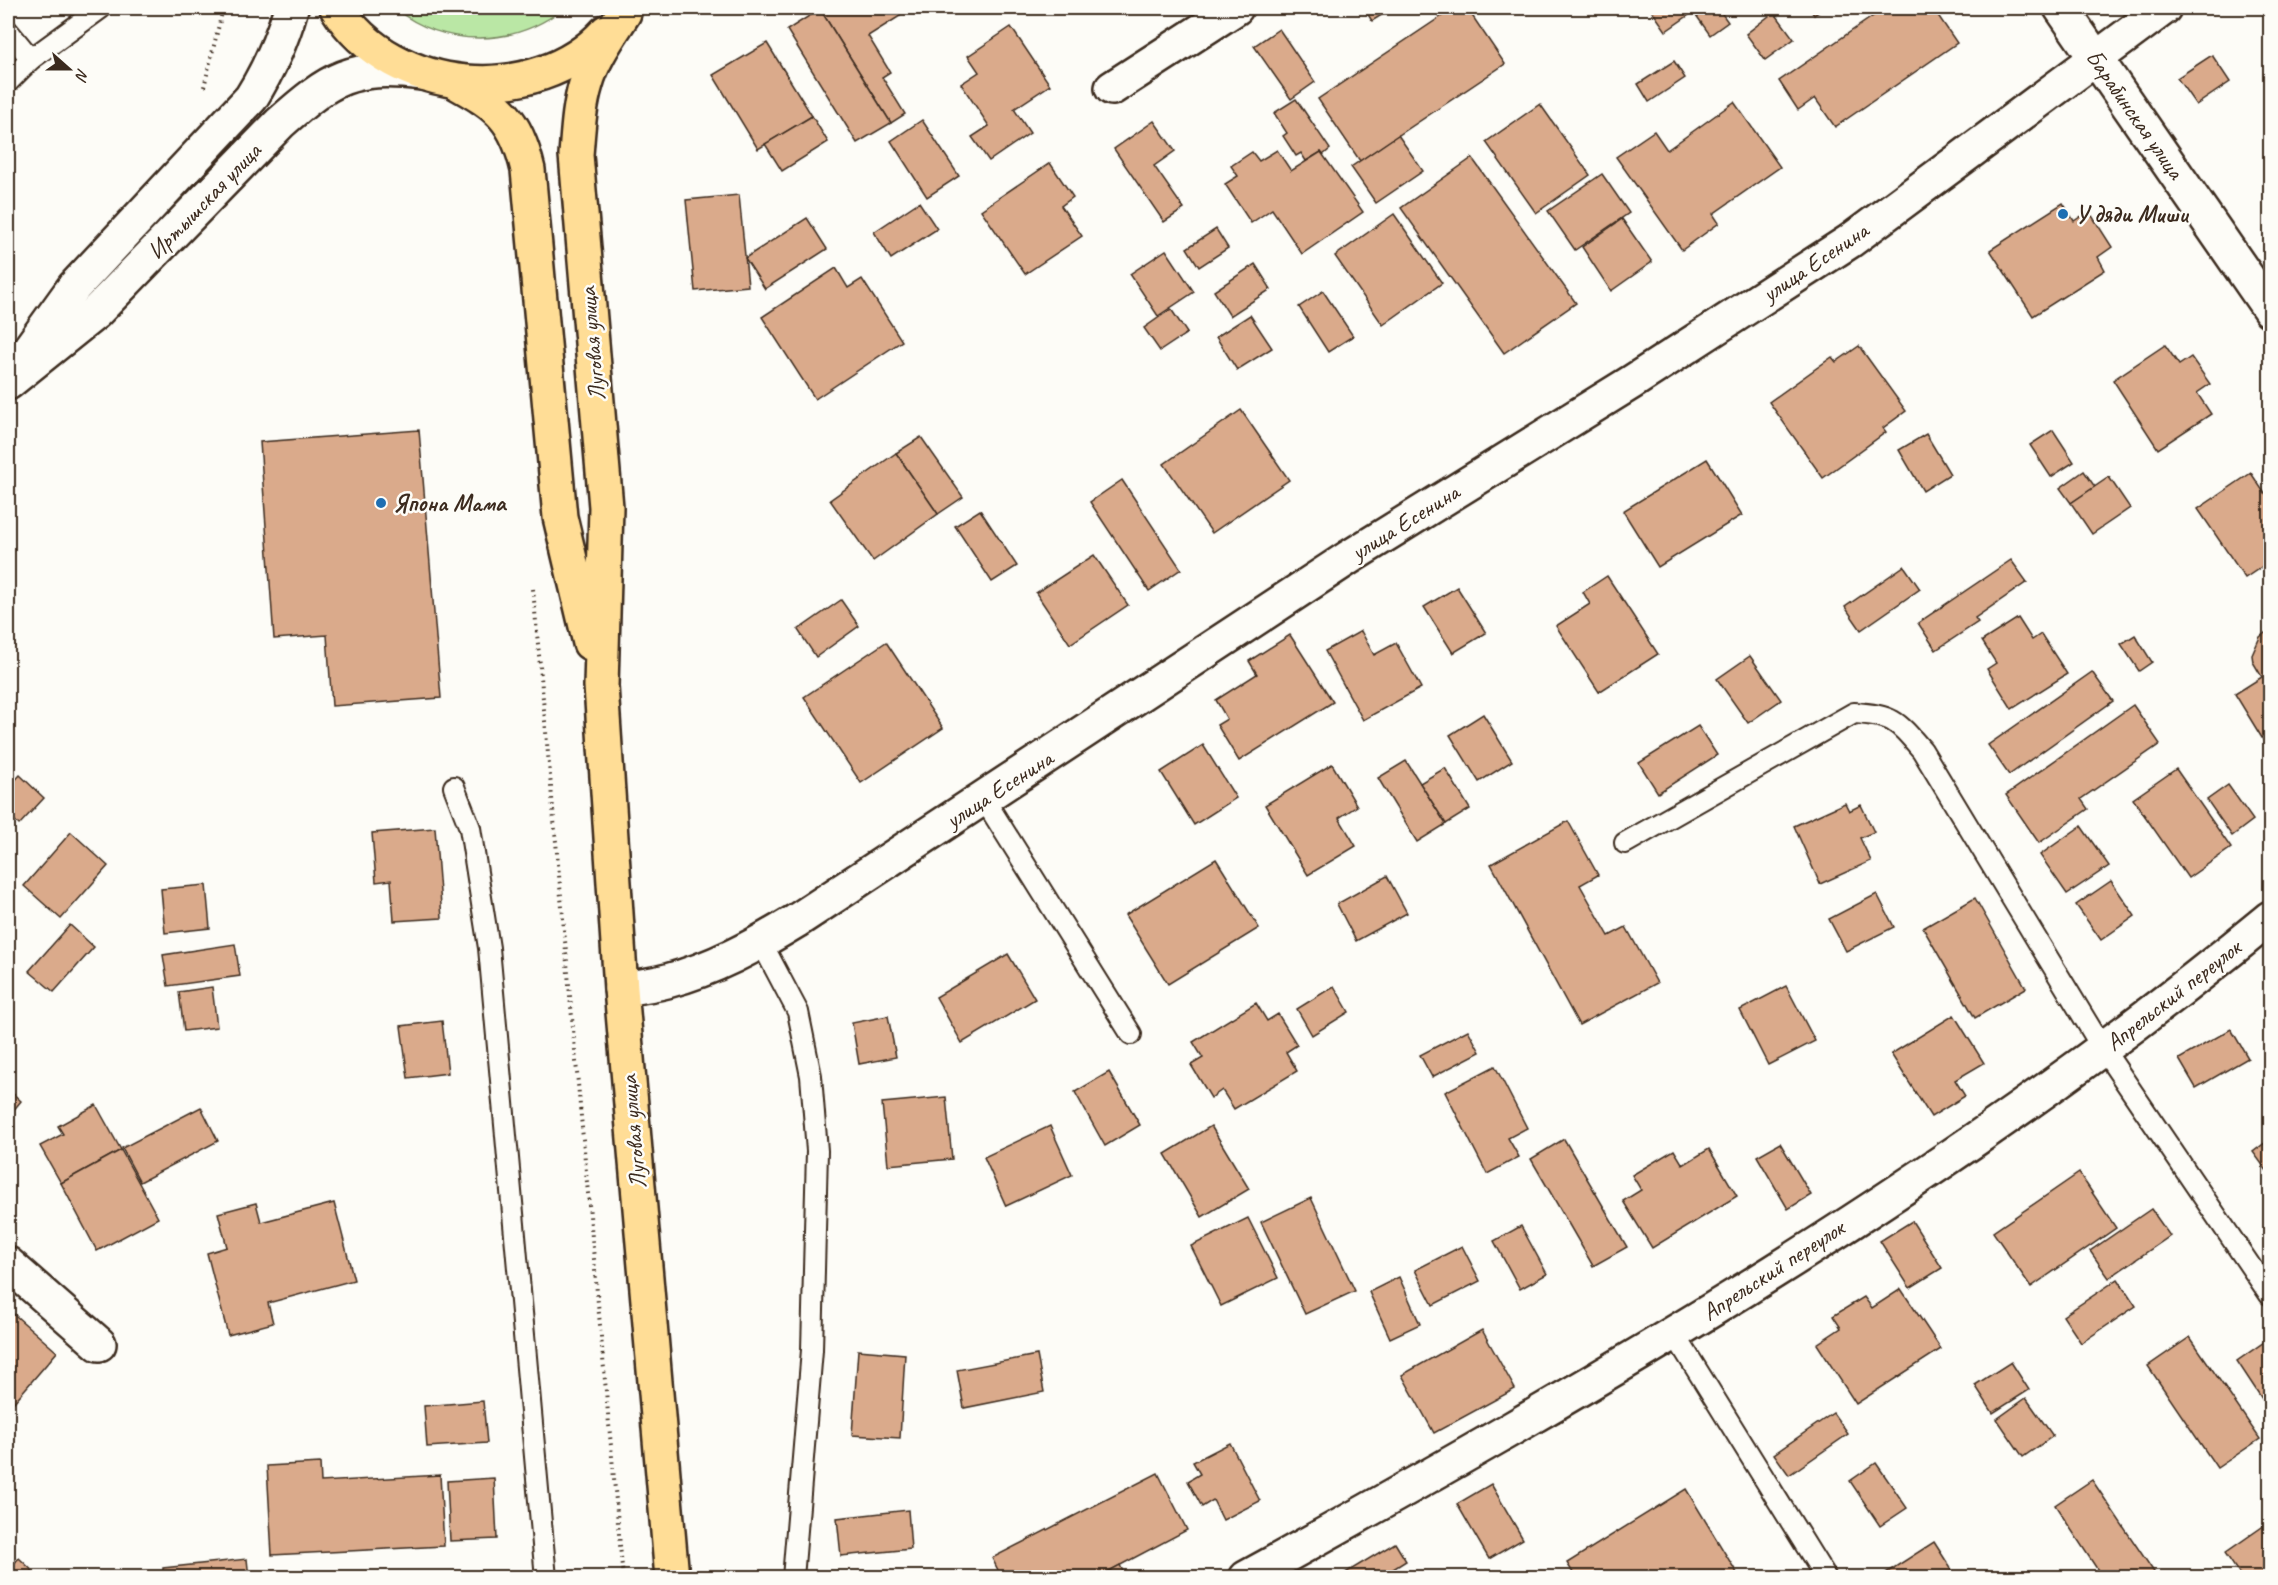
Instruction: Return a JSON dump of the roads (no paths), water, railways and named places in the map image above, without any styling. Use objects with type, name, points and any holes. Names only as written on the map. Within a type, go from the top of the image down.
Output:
[{"type":"main road","points":[[337,8],[368,41],[394,60],[438,77],[486,83],[518,80],[548,70],[577,56],[602,36],[625,10]]},
{"type":"main road","name":"Луговая улица","points":[[625,10],[598,56],[586,82],[580,109],[576,154],[606,507],[601,686],[621,989],[672,1578]]},
{"type":"main road","name":"Луговая улица","points":[[438,77],[497,108],[512,124],[522,144],[528,170],[560,517],[601,686]]},
{"type":"street","name":"Иртышская улица","points":[[8,381],[74,287],[251,98],[269,69],[284,33],[291,8]]},
{"type":"street","points":[[1112,88],[1236,8]]},
{"type":"street","name":"Барабинская улица","points":[[2061,8],[2271,310]]},
{"type":"street","name":"улица Есенина","points":[[621,989],[664,982],[691,974],[761,942],[984,799],[1348,558],[1632,382],[1850,241],[2164,8]]},
{"type":"street","name":"Иртышская улица","points":[[8,381],[95,313],[280,123],[307,99],[334,81],[363,71],[390,69],[438,77]]},
{"type":"street","name":"Апрельский переулок","points":[[1246,1578],[1396,1495],[1674,1333],[1964,1148],[2103,1049],[2195,980],[2271,918]]},
{"type":"street","points":[[8,1264],[99,1344]]},
{"type":"lane","points":[[8,82],[31,59],[101,8]]},
{"type":"lane","points":[[8,31],[31,59]]},
{"type":"lane","points":[[1625,843],[1854,713],[1880,714],[1900,725],[1922,750],[2103,1049],[2271,1295]]},
{"type":"lane","points":[[454,787],[470,828],[489,948],[546,1578]]},
{"type":"lane","points":[[984,799],[1131,1034]]},
{"type":"lane","points":[[761,942],[798,1012],[812,1076],[817,1151],[812,1350],[793,1578]]},
{"type":"lane","points":[[1674,1333],[1826,1578]]},
{"type":"place","name":"У дяди Миши","points":[[2063,214]]},
{"type":"place","name":"Япона Мама","points":[[381,503]]}]
